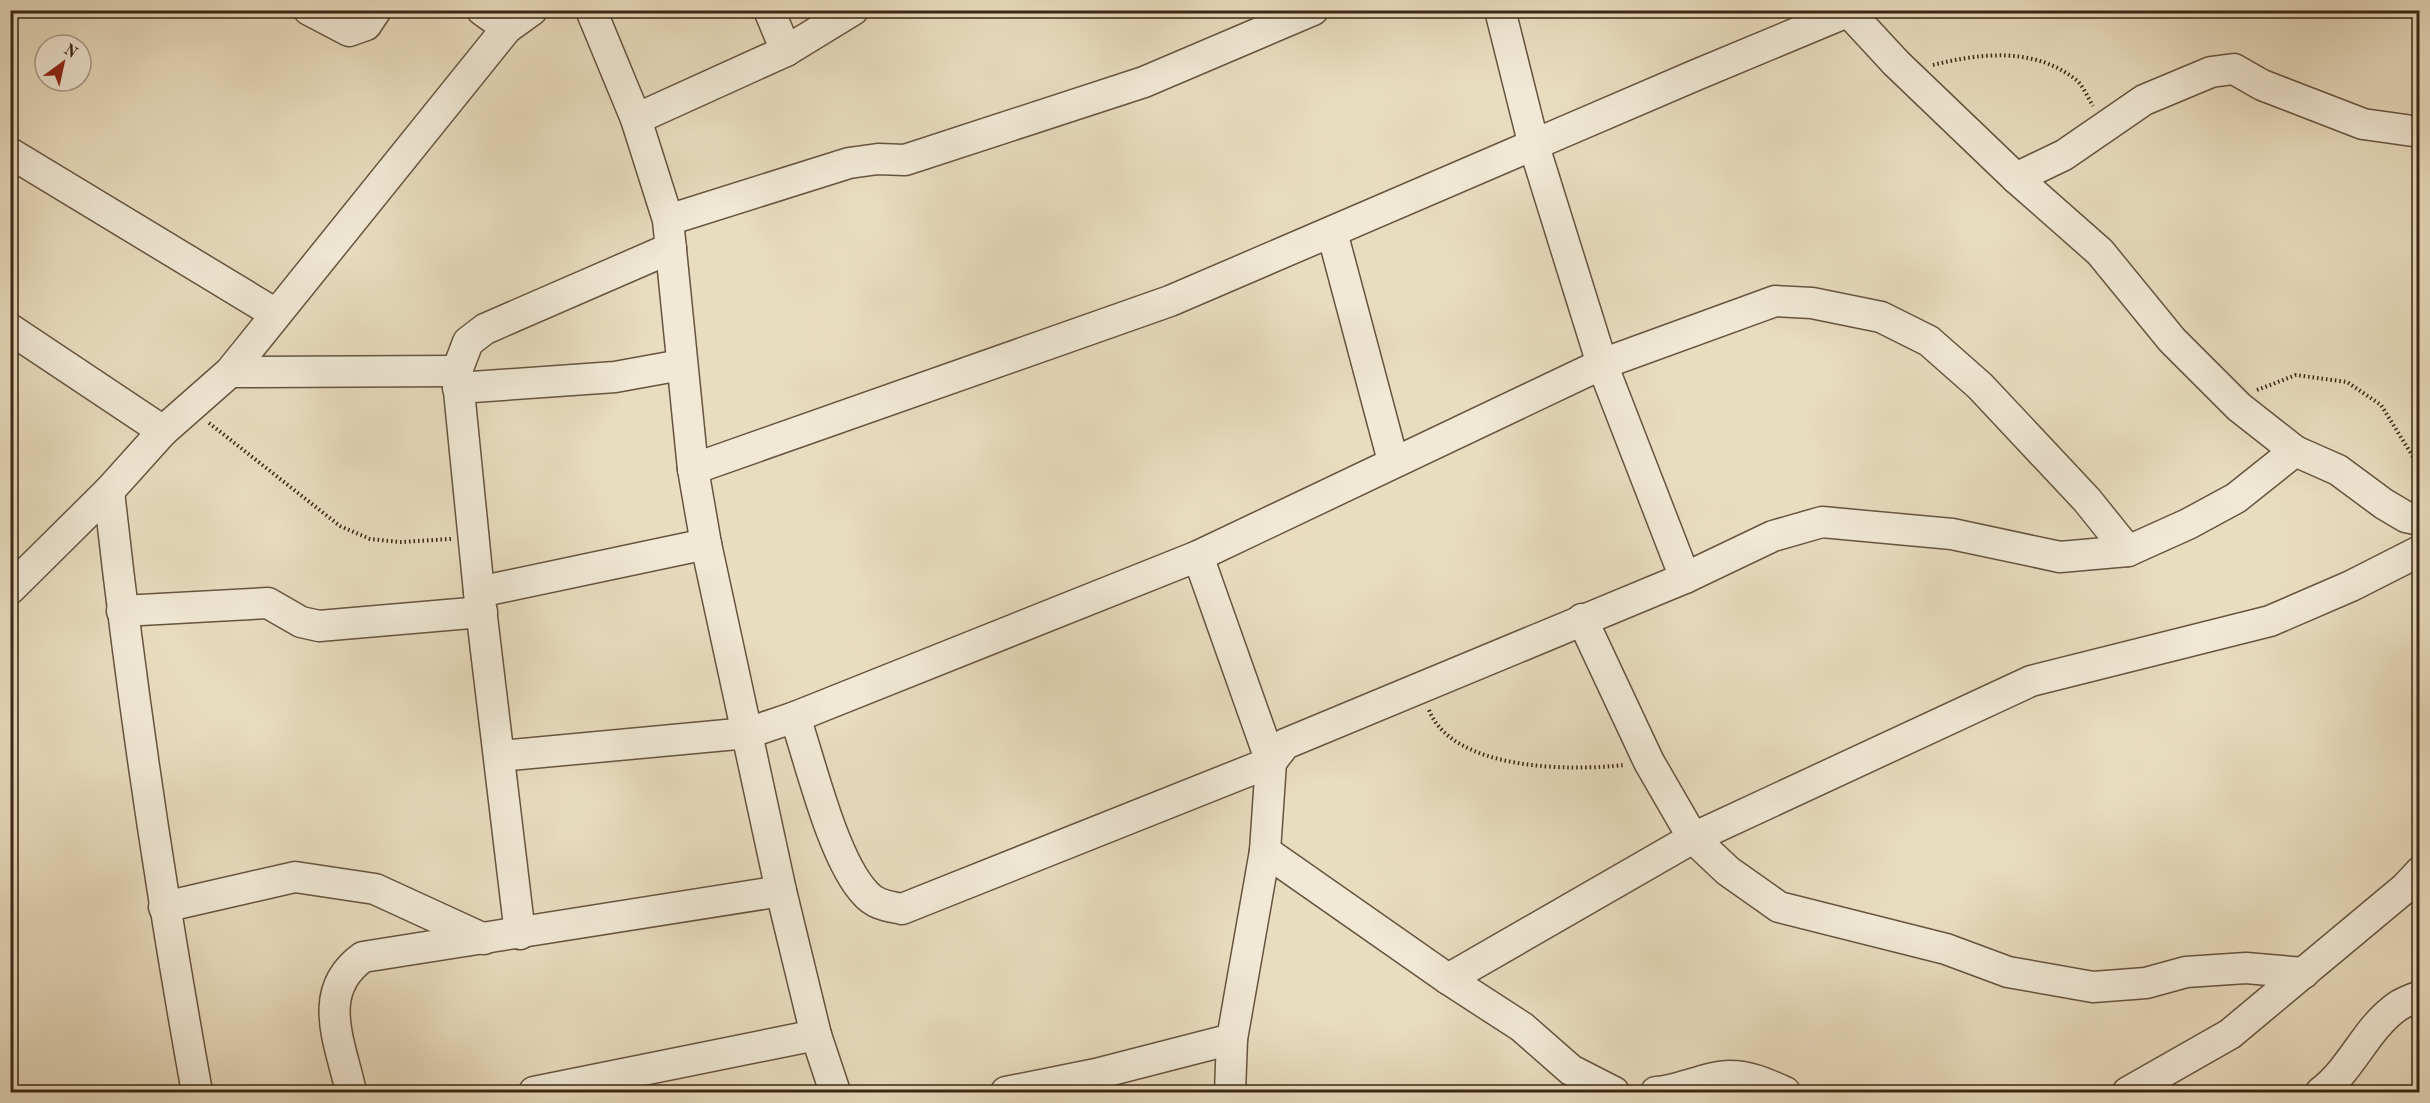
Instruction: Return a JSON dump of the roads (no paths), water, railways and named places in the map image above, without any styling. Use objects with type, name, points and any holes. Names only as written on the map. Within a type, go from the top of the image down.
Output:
[{"type":"street","points":[[309,10],[349,31],[366,25],[376,10]]},
{"type":"street","points":[[482,10],[507,28]]},
{"type":"street","points":[[10,589],[109,490],[163,431],[230,372],[507,28],[532,10]]},
{"type":"street","points":[[591,10],[636,119],[670,234],[681,365],[693,469],[706,544],[781,891],[816,1035],[835,1092]]},
{"type":"street","points":[[769,10],[786,51]]},
{"type":"street","points":[[636,119],[786,51],[853,10]]},
{"type":"street","points":[[520,934],[480,602],[458,380],[468,342],[485,329],[670,234],[849,163],[878,159],[905,160],[1144,82],[1314,10]]},
{"type":"street","points":[[1500,10],[1534,146],[1602,364],[1685,578]]},
{"type":"street","points":[[693,469],[1170,301],[1849,11],[1896,63],[2016,178],[2100,252],[2172,340],[2239,407],[2295,451],[2338,470],[2384,504],[2406,517],[2420,520]]},
{"type":"street","points":[[2016,178],[2064,155],[2144,100],[2211,72],[2234,69],[2281,93],[2363,124],[2420,132]]},
{"type":"street","points":[[10,153],[276,314]]},
{"type":"street","points":[[1332,232],[1393,461]]},
{"type":"street","points":[[500,756],[748,733],[795,717],[1198,556],[1393,461],[1602,364],[1775,301],[1812,303],[1881,317],[1929,341],[1980,386],[2086,500],[2127,550]]},
{"type":"street","points":[[10,329],[163,431]]},
{"type":"street","points":[[230,372],[458,380],[615,377],[681,365]]},
{"type":"street","points":[[795,717],[846,868],[866,895],[881,905],[903,909],[1271,762],[1285,744],[1685,578],[1773,536],[1822,522],[1952,534],[2060,557],[2127,550],[2188,524],[2236,498],[2295,451]]},
{"type":"street","points":[[109,490],[122,611],[164,907],[196,1092]]},
{"type":"street","points":[[122,611],[268,603],[301,622],[319,626],[480,602],[706,544]]},
{"type":"street","points":[[1448,979],[1693,838],[2031,681],[2270,621],[2351,586],[2420,551]]},
{"type":"street","points":[[1198,556],[1271,762],[1265,851],[1232,1039],[1230,1092]]},
{"type":"street","points":[[1582,619],[1649,762],[1693,838],[1728,871],[1779,907],[1946,949],[2008,972],[2093,987],[2146,983],[2186,972],[2246,968],[2304,972]]},
{"type":"street","points":[[1265,851],[1448,979],[1522,1027],[1593,1089]]},
{"type":"street","points":[[2128,1092],[2230,1034],[2405,888],[2420,872]]},
{"type":"street","points":[[164,907],[295,877],[375,889],[484,939]]},
{"type":"street","points":[[351,1092],[332,1007],[338,985],[350,967],[363,957],[781,891]]},
{"type":"street","points":[[2321,1092],[2333,1084],[2368,1035],[2398,1006],[2420,996]]},
{"type":"street","points":[[534,1092],[816,1035]]},
{"type":"street","points":[[1019,1091],[1232,1039]]},
{"type":"street","points":[[1656,1092],[1668,1092],[1728,1076],[1755,1079],[1785,1092]]}]
